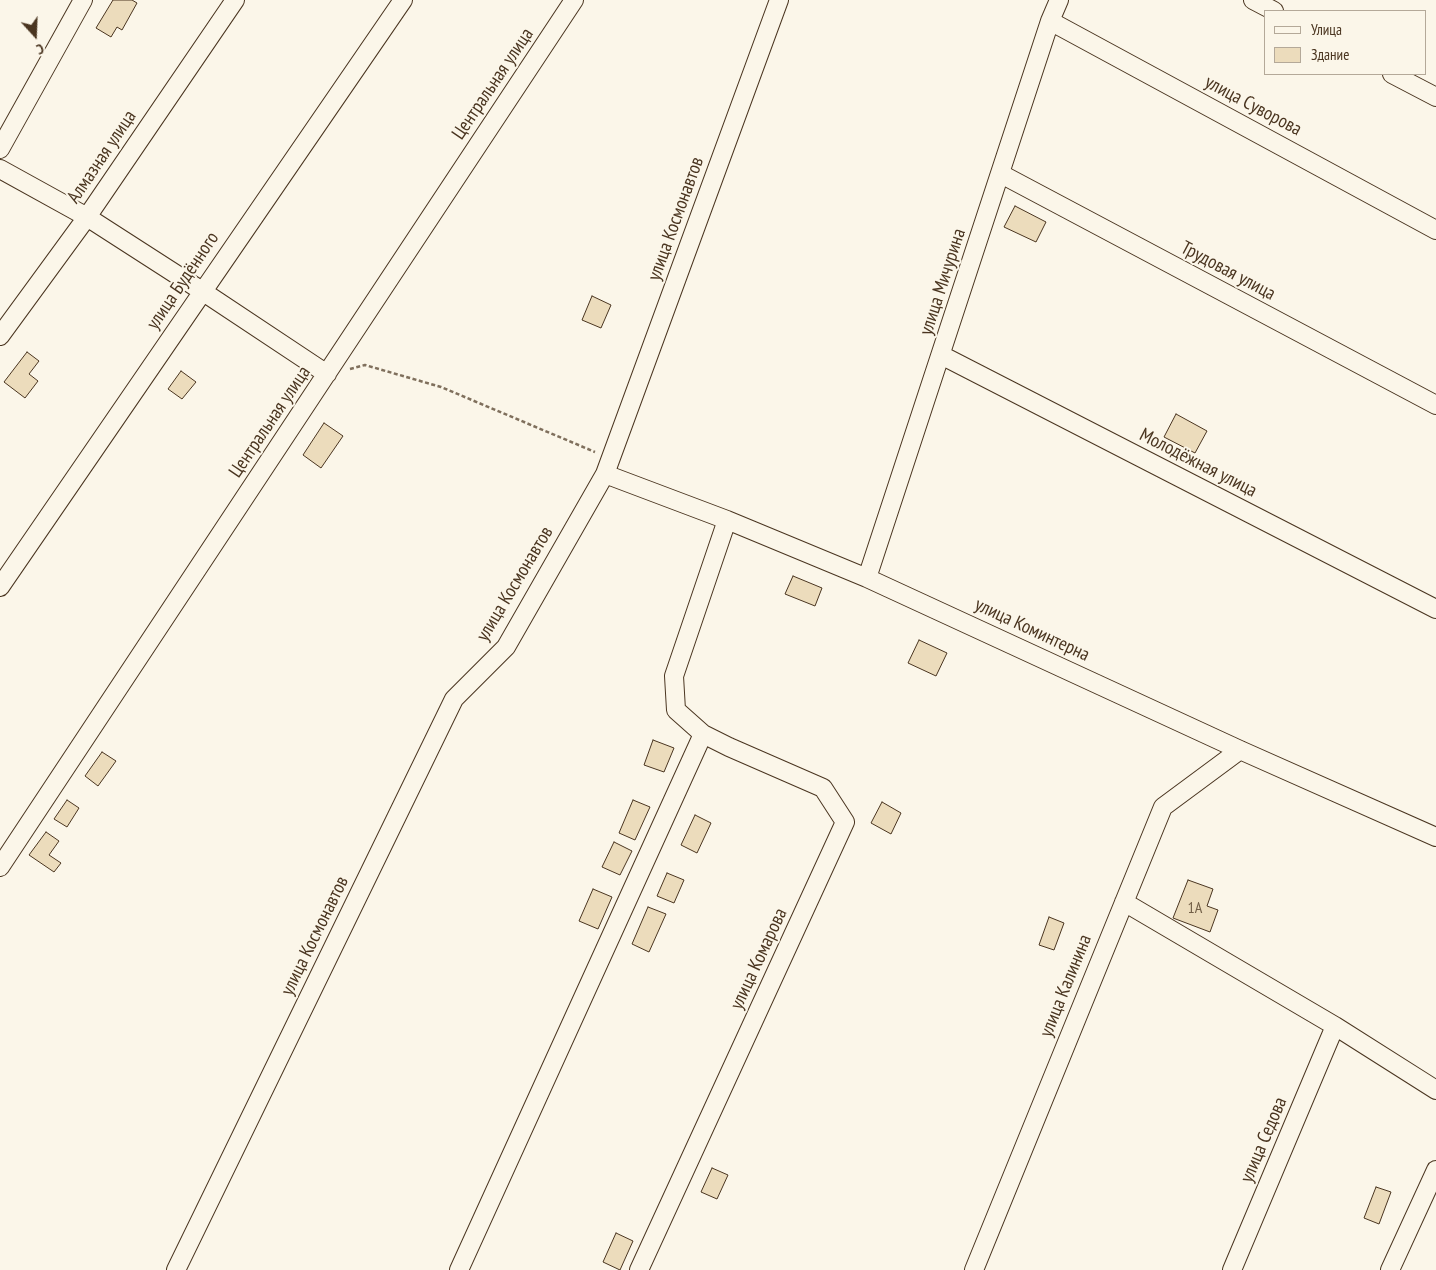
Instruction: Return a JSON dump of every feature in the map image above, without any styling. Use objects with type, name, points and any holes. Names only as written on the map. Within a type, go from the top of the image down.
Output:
[{"type":"street","points":[[0,148],[82,0]]},
{"type":"street","name":"Алмазная улица","points":[[0,336],[87,217],[235,0]]},
{"type":"street","name":"улица Будённого","points":[[0,587],[403,0]]},
{"type":"street","name":"Центральная улица","points":[[0,867],[574,0]]},
{"type":"street","name":"улица Космонавтов","points":[[176,1270],[454,699],[506,647],[608,466],[779,0]]},
{"type":"street","name":"улица Мичурина","points":[[868,578],[1050,20],[1059,0]]},
{"type":"street","points":[[1253,0],[1272,10]]},
{"type":"street","name":"улица Суворова","points":[[1050,20],[1436,230]]},
{"type":"street","points":[[1394,75],[1436,97]]},
{"type":"street","points":[[0,169],[87,217],[327,374]]},
{"type":"street","name":"Трудовая улица","points":[[1001,174],[1436,405]]},
{"type":"street","name":"Молодёжная улица","points":[[941,355],[1436,609]]},
{"type":"street","name":"улица Коминтерна","points":[[608,466],[727,520],[868,578],[1240,750],[1436,837]]},
{"type":"street","name":"улица Комарова","points":[[639,1270],[845,822],[823,788],[703,734],[676,710],[674,676],[727,520]]},
{"type":"street","points":[[459,1270],[703,734]]},
{"type":"street","name":"улица Калинина","points":[[974,1270],[1163,807],[1240,750]]},
{"type":"street","points":[[1124,902],[1335,1026],[1436,1090]]},
{"type":"street","name":"улица Седова","points":[[1232,1270],[1335,1026]]},
{"type":"street","points":[[1390,1270],[1436,1170]]},
{"type":"path","points":[[327,374],[365,365],[441,387],[608,466]]},
{"type":"building","points":[[113,0],[132,0],[137,3],[122,30],[117,27],[111,37],[96,28]]},
{"type":"building","points":[[1015,206],[1046,222],[1036,242],[1004,227]]},
{"type":"building","points":[[592,296],[611,305],[601,328],[582,320]]},
{"type":"building","points":[[27,352],[39,361],[29,374],[38,381],[25,398],[4,382]]},
{"type":"building","points":[[181,371],[196,382],[182,399],[168,389]]},
{"type":"building","points":[[1176,414],[1207,431],[1195,453],[1164,437]]},
{"type":"building","points":[[324,423],[343,436],[321,468],[303,455]]},
{"type":"building","points":[[793,576],[822,588],[815,606],[785,594]]},
{"type":"building","points":[[919,640],[947,653],[936,676],[908,663]]},
{"type":"building","points":[[653,740],[674,748],[664,772],[644,765]]},
{"type":"building","points":[[102,752],[116,761],[98,786],[85,776]]},
{"type":"building","points":[[67,800],[79,808],[67,827],[54,819]]},
{"type":"building","points":[[633,800],[650,807],[635,840],[619,833]]},
{"type":"building","points":[[882,802],[901,813],[891,834],[871,823]]},
{"type":"building","points":[[695,815],[711,823],[697,853],[681,845]]},
{"type":"building","points":[[46,832],[59,841],[49,855],[61,863],[54,872],[29,855]]},
{"type":"building","points":[[614,842],[632,851],[620,875],[602,867]]},
{"type":"building","points":[[667,873],[684,880],[674,903],[657,896]]},
{"type":"building","points":[[1188,880],[1213,889],[1207,906],[1218,910],[1210,932],[1173,918]]},
{"type":"building","points":[[593,889],[612,897],[598,929],[579,921]]},
{"type":"building","points":[[648,907],[666,914],[649,952],[632,944]]},
{"type":"building","points":[[1049,917],[1064,923],[1054,950],[1039,945]]},
{"type":"building","points":[[712,1168],[728,1175],[717,1199],[701,1192]]},
{"type":"building","points":[[1376,1187],[1391,1192],[1379,1224],[1364,1218]]},
{"type":"building","points":[[616,1233],[633,1241],[620,1270],[603,1262]]}]
